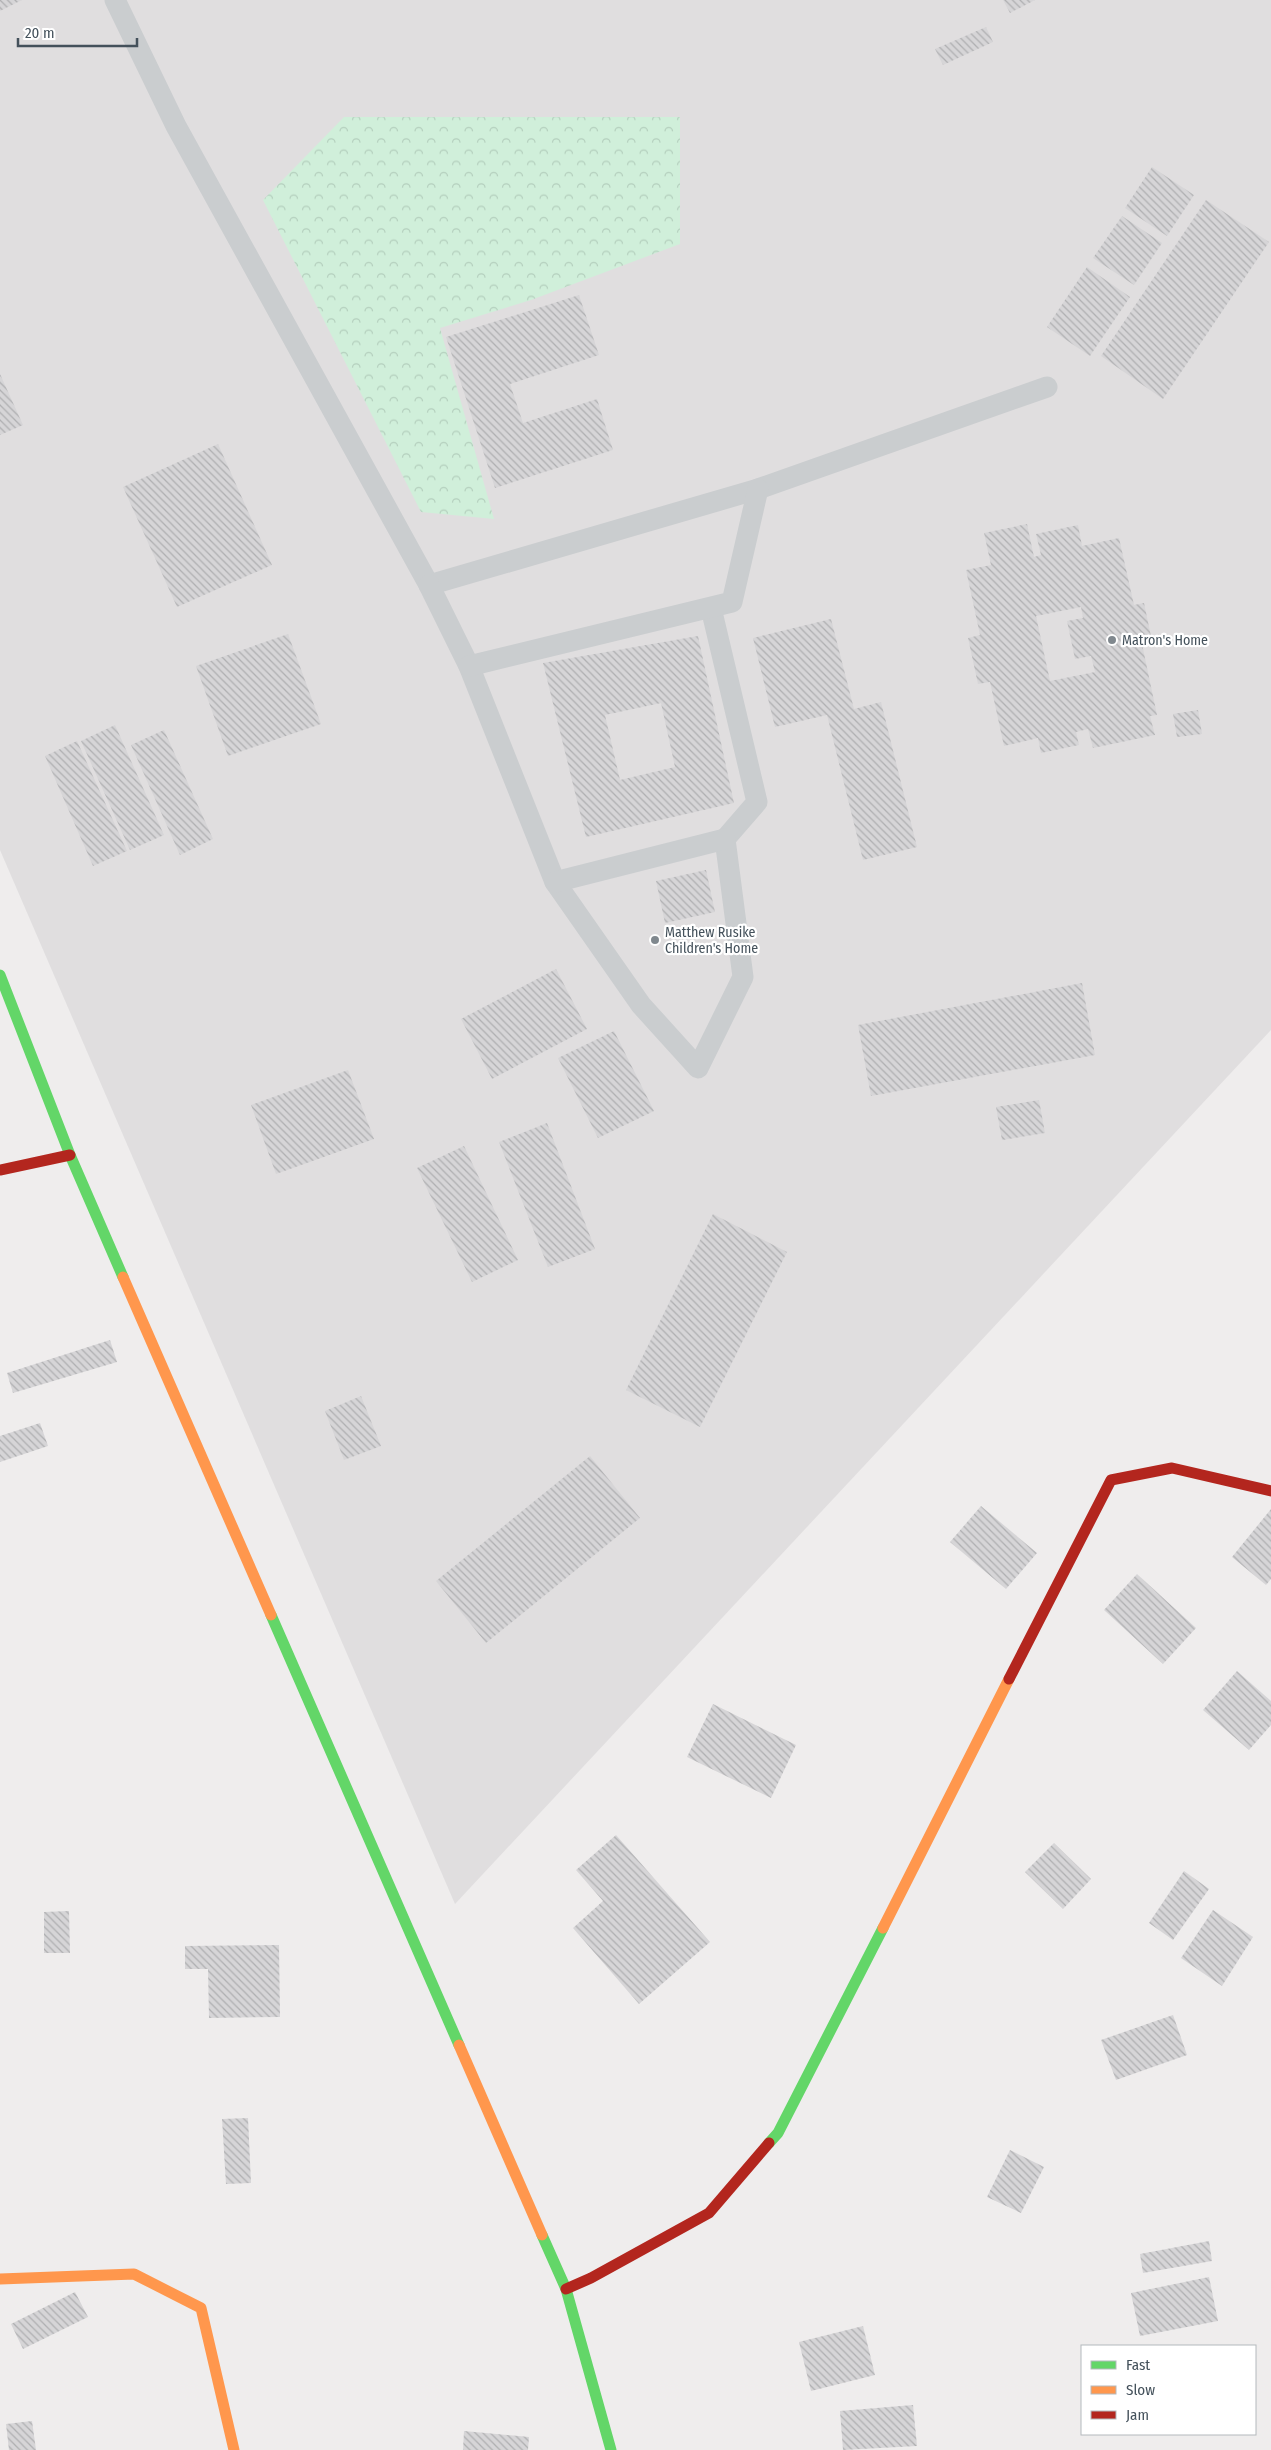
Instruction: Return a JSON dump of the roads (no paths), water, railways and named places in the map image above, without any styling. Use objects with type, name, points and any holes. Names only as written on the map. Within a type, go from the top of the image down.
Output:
[{"type":"street","points":[[0,975],[70,1155],[566,2289],[611,2450]]},
{"type":"street","points":[[0,1170],[70,1155]]},
{"type":"street","points":[[566,2289],[591,2278],[709,2213],[778,2133],[1111,1480],[1172,1468],[1271,1491]]},
{"type":"street","points":[[0,2279],[134,2274],[201,2308],[234,2450]]},
{"type":"lane","points":[[115,0],[176,126],[429,585],[469,666],[555,882],[641,1006],[698,1068],[743,977],[725,839]]},
{"type":"lane","points":[[429,585],[758,489],[1047,387]]},
{"type":"lane","points":[[469,666],[732,602],[758,489]]},
{"type":"lane","points":[[555,882],[725,839],[757,802],[712,608]]},
{"type":"place","name":"Matron's Home","points":[[1112,640]]},
{"type":"place","name":"Matthew Rusike Children's Home","points":[[655,940]]}]
